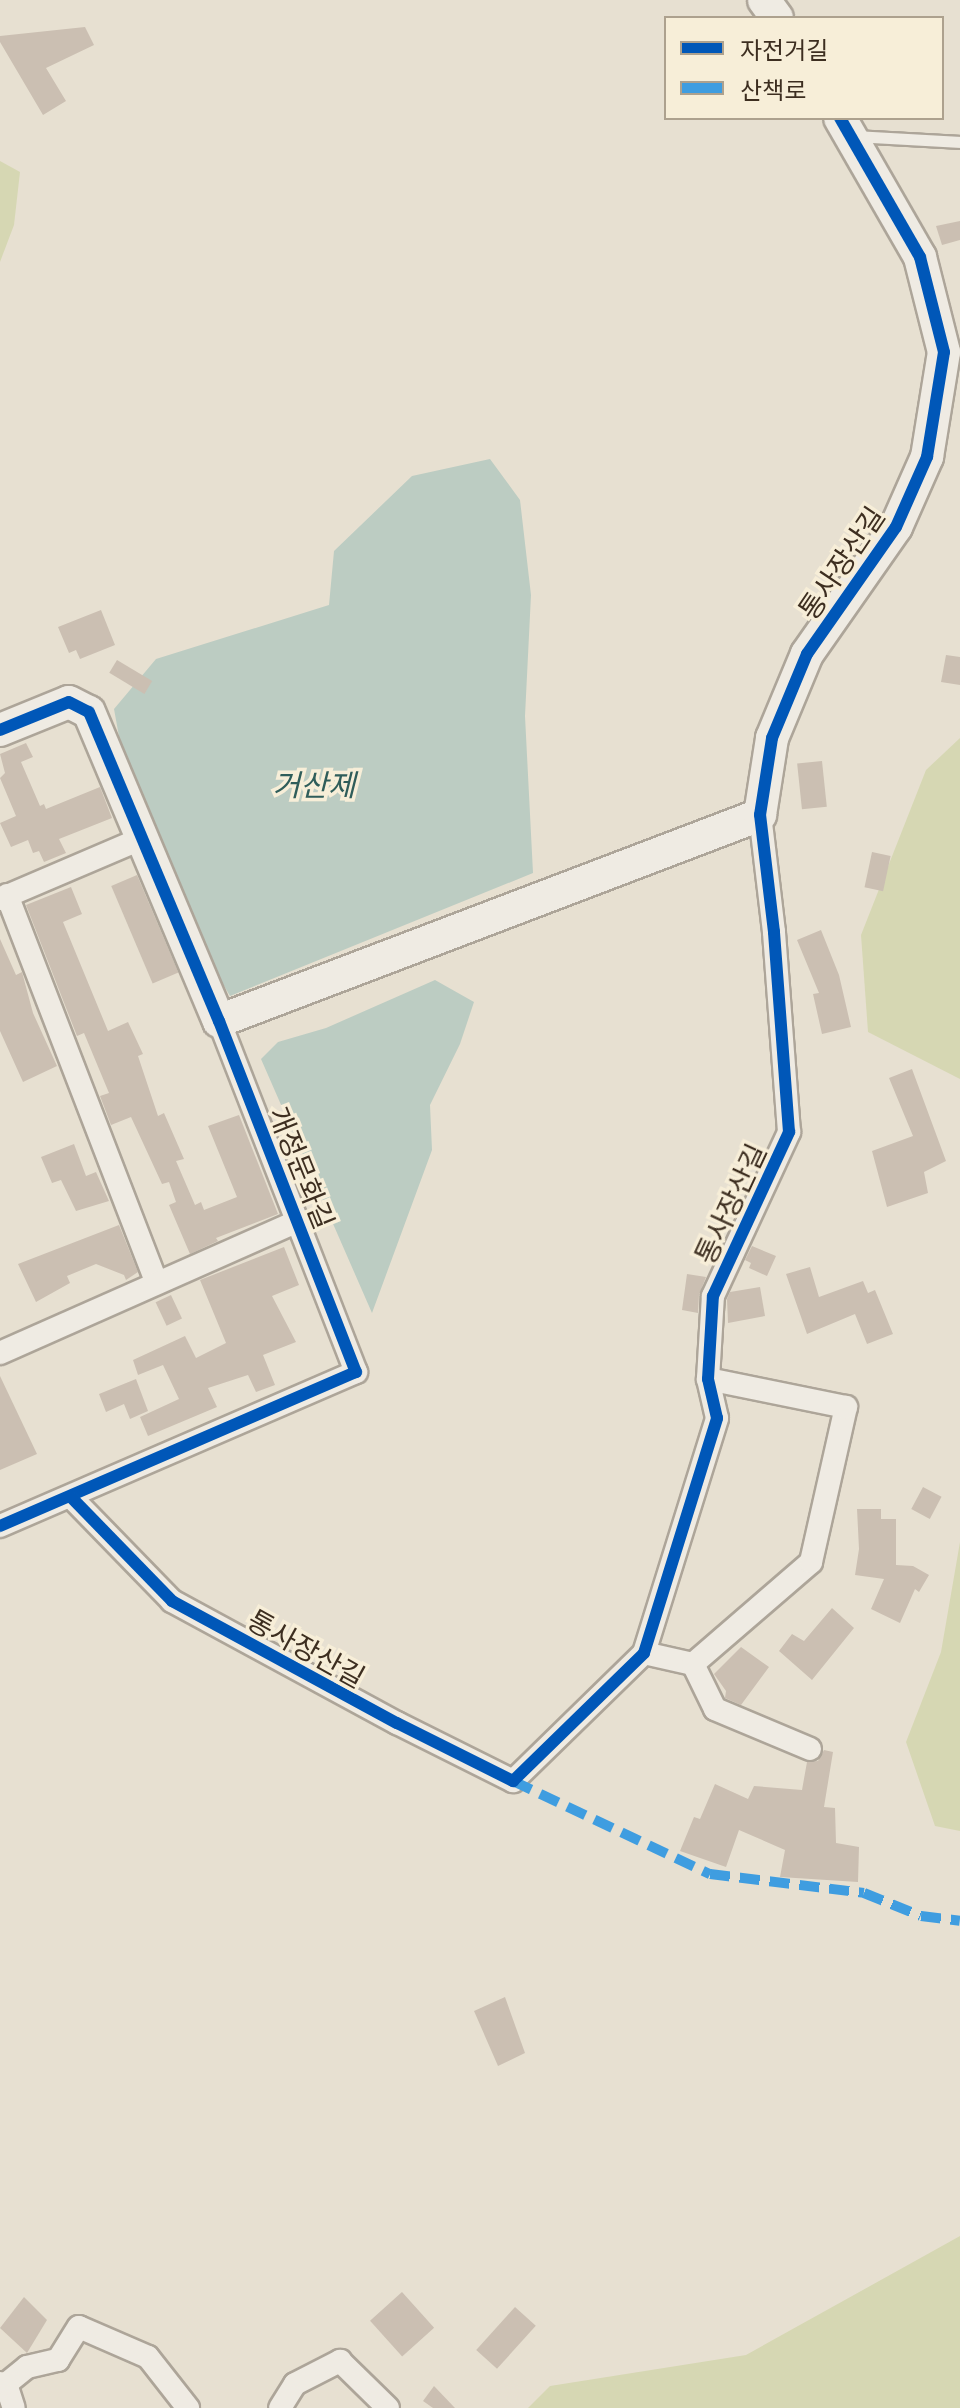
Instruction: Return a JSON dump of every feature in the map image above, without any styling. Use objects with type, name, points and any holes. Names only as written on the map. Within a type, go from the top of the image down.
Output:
[{"type":"street","name":"통사장산길","points":[[71,1497],[172,1601],[397,1723],[513,1781],[644,1653],[717,1418],[708,1379],[713,1296],[789,1132],[774,932],[760,815],[772,738],[807,654],[896,527],[927,457],[944,352],[920,257],[845,127]]},
{"type":"street","name":"개정문화길","points":[[0,730],[69,702],[89,712],[219,1021],[356,1372],[0,1526]]},
{"type":"street","points":[[219,1021],[760,815]]},
{"type":"street","points":[[143,838],[4,897],[156,1281]]},
{"type":"street","name":"개정문화길","points":[[0,1353],[156,1281],[298,1221]]},
{"type":"street","points":[[693,1664],[811,1562],[846,1407],[708,1379]]},
{"type":"street","points":[[644,1653],[693,1664]]},
{"type":"street","points":[[693,1664],[715,1709],[810,1749]]},
{"type":"street","points":[[14,2408],[3,2383],[27,2367],[58,2360],[79,2327],[148,2357],[188,2408]]},
{"type":"street","points":[[280,2408],[295,2384],[340,2361],[388,2408]]},
{"type":"lane","points":[[845,127],[960,142]]},
{"type":"green space","points":[[0,161],[20,172],[14,225],[0,262]]},
{"type":"green space","points":[[960,738],[960,1079],[868,1032],[861,935],[926,770]]},
{"type":"green space","points":[[960,1542],[960,1831],[935,1826],[906,1742],[941,1652]]},
{"type":"green space","points":[[960,2236],[960,2408],[528,2408],[550,2386],[746,2355]]},
{"type":"water","name":"거산제","points":[[490,459],[520,500],[531,595],[525,716],[533,873],[230,996],[206,955],[161,848],[120,742],[114,709],[156,659],[329,605],[334,551],[412,476]]},
{"type":"water","points":[[435,980],[474,1002],[460,1044],[430,1105],[432,1150],[372,1313],[261,1059],[278,1042],[326,1028]]},
{"type":"building","points":[[85,27],[94,45],[46,68],[66,101],[43,115],[0,42],[0,36]]},
{"type":"building","points":[[960,221],[960,240],[942,245],[936,226]]},
{"type":"building","points":[[101,610],[115,645],[80,659],[76,650],[69,653],[58,627]]},
{"type":"building","points":[[946,655],[960,657],[960,685],[941,682]]},
{"type":"building","points":[[117,660],[152,681],[144,694],[109,673]]},
{"type":"building","points":[[26,743],[33,757],[21,762],[40,806],[44,804],[46,809],[100,787],[112,818],[59,839],[66,853],[44,862],[39,851],[33,853],[28,840],[11,847],[0,823],[16,816],[0,778],[5,773],[0,754]]},
{"type":"building","points":[[822,761],[827,807],[802,809],[797,764]]},
{"type":"building","points":[[872,852],[891,856],[883,891],[865,887]]},
{"type":"building","points":[[137,875],[178,973],[153,984],[111,886]]},
{"type":"building","points":[[71,887],[82,914],[63,922],[108,1031],[128,1022],[143,1054],[138,1056],[158,1116],[164,1113],[184,1159],[176,1161],[195,1205],[201,1202],[204,1210],[237,1197],[208,1126],[239,1115],[278,1214],[216,1238],[218,1241],[190,1254],[169,1205],[176,1202],[169,1182],[162,1184],[131,1117],[111,1125],[100,1096],[109,1093],[84,1033],[77,1036],[26,905]]},
{"type":"building","points":[[821,930],[839,975],[851,1027],[822,1034],[813,994],[819,993],[797,940]]},
{"type":"building","points":[[0,939],[16,975],[22,972],[33,1013],[57,1066],[23,1082],[0,1031]]},
{"type":"building","points":[[912,1069],[946,1161],[924,1172],[928,1193],[887,1207],[872,1151],[913,1136],[889,1078]]},
{"type":"building","points":[[74,1144],[86,1176],[96,1172],[109,1201],[76,1211],[61,1180],[52,1183],[41,1157]]},
{"type":"building","points":[[119,1225],[138,1272],[126,1280],[124,1275],[96,1264],[67,1276],[70,1283],[36,1302],[18,1264]]},
{"type":"building","points":[[752,1246],[776,1256],[767,1276],[749,1268],[751,1263],[745,1260]]},
{"type":"building","points":[[284,1247],[299,1285],[272,1296],[296,1342],[263,1355],[275,1385],[256,1392],[248,1375],[208,1388],[217,1407],[148,1436],[140,1417],[179,1399],[163,1365],[138,1375],[133,1360],[185,1336],[196,1358],[226,1343],[200,1280]]},
{"type":"building","points":[[810,1267],[819,1297],[863,1281],[868,1293],[875,1290],[893,1334],[867,1344],[855,1314],[807,1334],[786,1274]]},
{"type":"building","points":[[687,1274],[706,1277],[699,1295],[698,1313],[682,1310]]},
{"type":"building","points":[[760,1287],[765,1316],[728,1323],[727,1299],[730,1292]]},
{"type":"building","points":[[171,1295],[182,1319],[167,1326],[156,1302]]},
{"type":"building","points":[[0,1376],[37,1454],[0,1470]]},
{"type":"building","points":[[136,1379],[148,1411],[130,1419],[124,1404],[106,1412],[99,1394]]},
{"type":"building","points":[[923,1487],[942,1497],[930,1519],[911,1509]]},
{"type":"building","points":[[857,1509],[881,1509],[881,1519],[896,1519],[896,1565],[913,1566],[929,1575],[919,1592],[915,1589],[900,1623],[871,1609],[884,1579],[855,1575],[859,1549]]},
{"type":"building","points":[[832,1608],[854,1628],[812,1680],[779,1651],[792,1634],[804,1641]]},
{"type":"building","points":[[741,1647],[769,1667],[741,1705],[725,1698],[726,1691],[714,1674]]},
{"type":"building","points":[[824,1750],[833,1752],[824,1807],[835,1808],[836,1843],[859,1847],[858,1882],[780,1877],[785,1850],[739,1830],[726,1867],[680,1851],[694,1817],[700,1819],[715,1784],[748,1799],[754,1786],[802,1790],[807,1762],[818,1761]]},
{"type":"building","points":[[505,1997],[525,2053],[498,2066],[474,2011]]},
{"type":"building","points":[[402,2292],[434,2328],[402,2356],[370,2321]]},
{"type":"building","points":[[24,2297],[47,2320],[27,2353],[0,2328]]},
{"type":"building","points":[[515,2307],[536,2326],[497,2369],[476,2350]]},
{"type":"building","points":[[434,2386],[455,2408],[433,2408],[423,2401]]},
{"type":"marked path","points":[[513,1781],[710,1874],[864,1893],[921,1916],[960,1921]]},
{"type":"cycle path","points":[[71,1497],[172,1601],[397,1723],[513,1781],[644,1653],[717,1418],[708,1379],[713,1296],[789,1132],[774,932],[760,815],[772,738],[807,654],[896,527],[927,457],[944,352],[920,257],[841,120]]},
{"type":"cycle path","points":[[0,730],[69,702],[89,712],[219,1021],[356,1372],[0,1526]]}]
